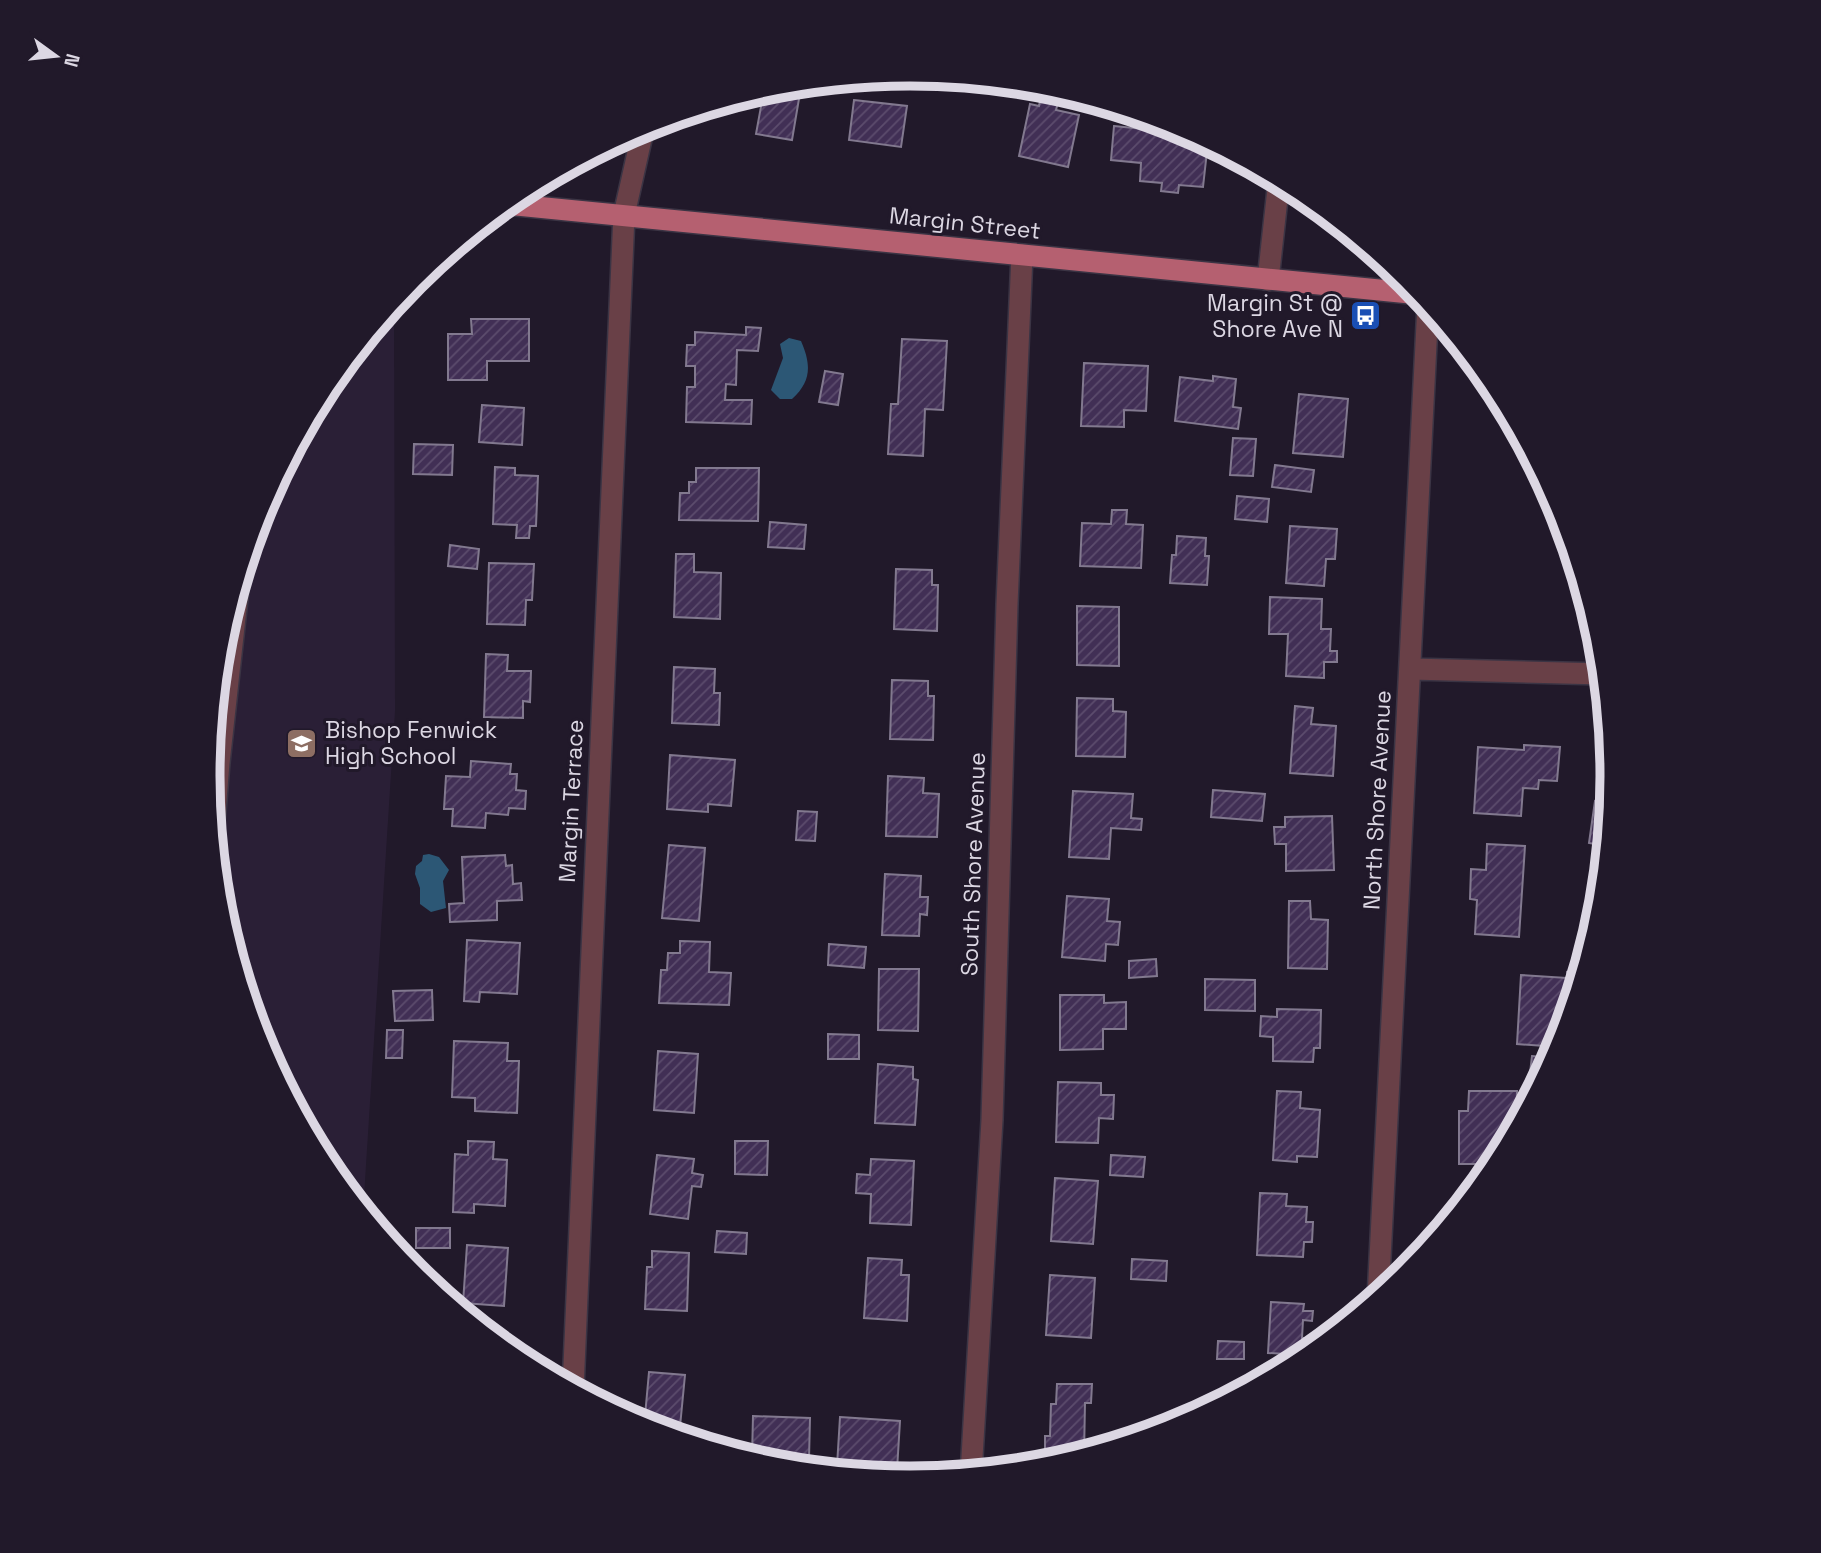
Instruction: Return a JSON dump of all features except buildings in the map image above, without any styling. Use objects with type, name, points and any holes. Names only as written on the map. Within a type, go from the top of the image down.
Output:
[{"type":"main road","name":"Margin Street","points":[[522,205],[1404,293]]},
{"type":"street","name":"Margin Terrace","points":[[573,1379],[624,215],[641,140]]},
{"type":"street","points":[[1268,280],[1278,192]]},
{"type":"street","name":"South Shore Avenue","points":[[972,1464],[992,1120],[1006,618],[1022,255]]},
{"type":"street","name":"North Shore Avenue","points":[[1379,1284],[1427,318]]},
{"type":"street","points":[[221,748],[231,656]]},
{"type":"street","points":[[1410,669],[1593,674]]},
{"type":"shaded area","name":"Bishop Fenwick High School","points":[[394,318],[395,711],[364,1199],[312,1122],[272,1041],[256,999],[233,911],[226,867],[221,822],[221,731],[233,642],[243,598],[272,512],[312,431],[362,356]]},
{"type":"water","points":[[789,338],[801,341],[807,357],[808,372],[803,386],[792,399],[780,399],[771,390],[783,358],[780,344]]},
{"type":"water","points":[[423,855],[439,857],[449,870],[443,881],[446,908],[431,912],[420,904],[420,888],[415,874],[416,866],[422,861]]},
{"type":"place","name":"Margin St @ Shore Ave N","points":[[1366,316]]},
{"type":"place","name":"Bishop Fenwick High School","points":[[302,743]]}]
